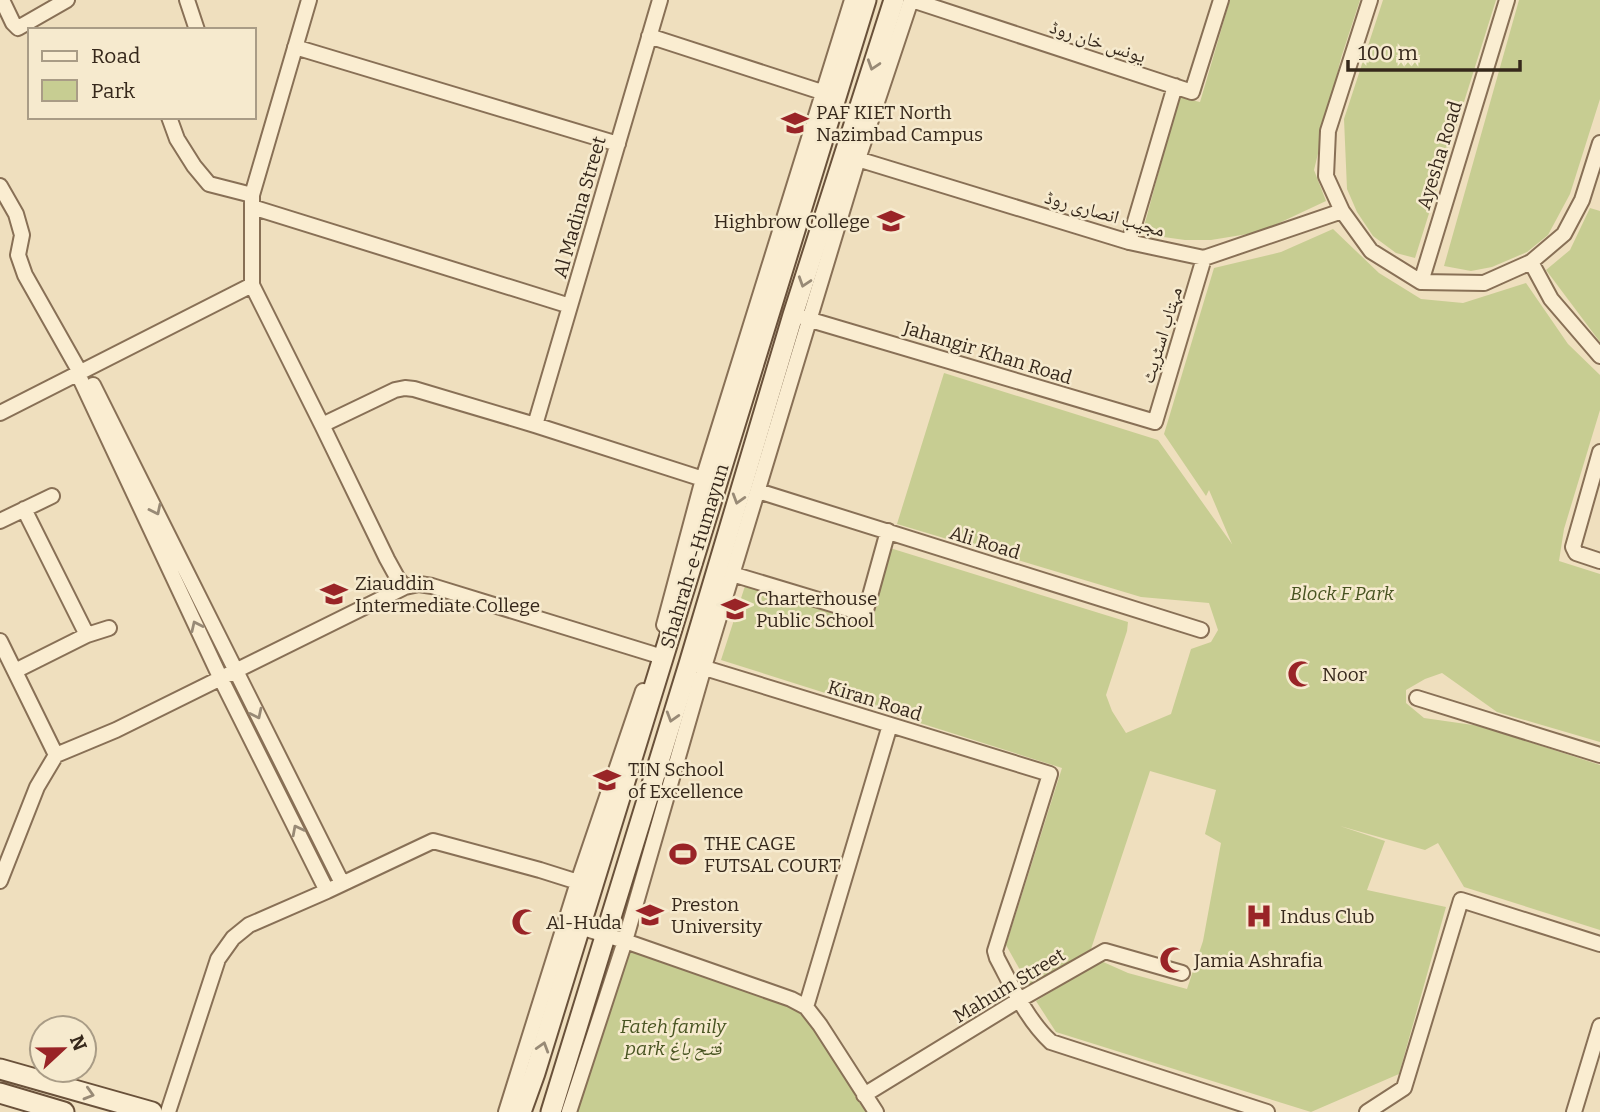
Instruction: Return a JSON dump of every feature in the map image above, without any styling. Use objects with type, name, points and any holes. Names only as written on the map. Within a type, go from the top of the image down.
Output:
[{"type":"main road","name":"Shahrah-e-Humayun","points":[[521,1112],[536,1073],[830,95],[866,0]]},
{"type":"main road","name":"Shahrah-e-Humayun","points":[[551,1112],[696,665],[851,157],[894,0]]},
{"type":"main road","points":[[0,1069],[152,1112]]},
{"type":"main road","points":[[0,1093],[64,1112]]},
{"type":"street","points":[[2,0],[13,23],[18,27],[67,0]]},
{"type":"street","points":[[187,0],[196,28]]},
{"type":"street","points":[[309,0],[252,201],[252,285],[387,559],[405,587]]},
{"type":"street","name":"Al Madina Street","points":[[535,425],[660,0]]},
{"type":"street","points":[[506,1112],[578,882],[656,656],[703,479],[830,95],[852,0]]},
{"type":"street","points":[[851,157],[911,0]]},
{"type":"street","name":"یونس خان روڈ","points":[[911,0],[1192,92],[1221,0]]},
{"type":"street","points":[[1370,0],[1328,131],[1326,176],[1342,211],[1371,251],[1421,282],[1484,283],[1531,262],[1564,234],[1583,200],[1600,143]]},
{"type":"street","name":"Ayesha Road","points":[[1421,282],[1507,0]]},
{"type":"street","points":[[649,36],[830,95]]},
{"type":"street","points":[[295,47],[618,144]]},
{"type":"street","points":[[1129,242],[1175,86]]},
{"type":"street","points":[[170,119],[177,139],[209,184],[252,201],[570,306]]},
{"type":"street","name":"مجیب انصاری روڈ","points":[[851,157],[1129,242],[1204,258]]},
{"type":"street","points":[[1,190],[16,214],[22,235],[18,255],[24,275],[80,370],[342,883]]},
{"type":"street","points":[[1204,258],[1342,211]]},
{"type":"street","name":"مہتاب اسٹریٹ","points":[[1155,422],[1204,258]]},
{"type":"street","points":[[1531,262],[1551,299],[1600,356]]},
{"type":"street","points":[[0,413],[80,370],[252,285]]},
{"type":"street","points":[[569,1112],[625,941],[696,665],[732,574],[758,491],[802,317]]},
{"type":"street","name":"Jahangir Khan Road","points":[[802,317],[1155,422]]},
{"type":"street","points":[[80,370],[221,679],[327,891]]},
{"type":"street","points":[[322,425],[395,390],[414,389],[703,479]]},
{"type":"street","points":[[1600,453],[1573,547],[1576,553],[1600,561]]},
{"type":"street","name":"Ali Road","points":[[758,491],[1201,630]]},
{"type":"street","points":[[0,521],[52,496]]},
{"type":"street","points":[[24,509],[86,635]]},
{"type":"street","points":[[732,574],[865,614],[888,531]]},
{"type":"street","points":[[0,881],[37,787],[57,755],[116,730],[405,587],[419,584],[432,586],[656,656]]},
{"type":"street","points":[[15,671],[86,635],[109,628]]},
{"type":"street","points":[[0,641],[57,755]]},
{"type":"street","name":"Kiran Road","points":[[696,665],[1050,774],[995,951],[1019,1000]]},
{"type":"street","points":[[1417,698],[1600,755]]},
{"type":"street","points":[[806,1007],[890,725]]},
{"type":"street","points":[[168,1112],[218,959],[233,938],[249,925],[433,841],[578,882]]},
{"type":"street","points":[[1367,1112],[1404,1088],[1461,900],[1600,944]]},
{"type":"street","points":[[580,927],[791,999],[806,1007],[876,1112]]},
{"type":"street","name":"Mahum Street","points":[[864,1095],[1105,951],[1182,973]]},
{"type":"street","points":[[1019,1000],[1043,1035],[1051,1042],[1267,1112]]},
{"type":"street","points":[[1574,1112],[1600,1026]]},
{"type":"green space","points":[[1230,0],[1360,0],[1341,58],[1314,170],[1326,201],[1260,232],[1211,240],[1185,240],[1142,234],[1179,97],[1200,102]]},
{"type":"green space","points":[[1383,0],[1496,0],[1415,258],[1396,253],[1373,236],[1357,212],[1347,189],[1344,119]]},
{"type":"green space","points":[[1519,0],[1600,0],[1600,99],[1570,194],[1548,235],[1527,252],[1492,267],[1471,271],[1444,266]]},
{"type":"green space","points":[[1590,208],[1600,211],[1600,342],[1546,270],[1570,250]]},
{"type":"green space","name":"Block F Park","points":[[1333,229],[1379,273],[1421,299],[1463,303],[1526,283],[1568,344],[1600,375],[1600,410],[1564,529],[1559,561],[1600,574],[1600,742],[1497,712],[1442,673],[1406,690],[1406,703],[1424,718],[1480,726],[1600,765],[1600,930],[1464,887],[1438,843],[1425,850],[1340,826],[1385,841],[1367,890],[1446,907],[1399,1074],[1311,1112],[1056,1032],[1036,1001],[1101,961],[1128,973],[1187,989],[1203,941],[1221,843],[1205,834],[1216,790],[1150,771],[1091,949],[1029,986],[1006,945],[1062,768],[721,660],[745,586],[869,623],[890,548],[1128,622],[1106,695],[1112,711],[1126,733],[1171,714],[1191,649],[1211,642],[1218,630],[1209,603],[1141,597],[897,524],[944,373],[1158,440],[1232,544],[1209,490],[1206,496],[1164,434],[1214,268],[1281,252]]},
{"type":"green space","name":"Fateh family park فتح باغ","points":[[625,941],[806,1007],[874,1112],[569,1112]]},
{"type":"place","name":"PAF KIET North Nazimbad Campus","points":[[795,123]]},
{"type":"place","name":"Highbrow College","points":[[891,221]]},
{"type":"place","name":"Ziauddin Intermediate College","points":[[334,594]]},
{"type":"place","name":"Charterhouse Public School","points":[[735,609]]},
{"type":"place","name":"Noor","points":[[1301,674]]},
{"type":"place","name":"TIN School of Excellence","points":[[607,780]]},
{"type":"place","name":"THE CAGE FUTSAL COURT","points":[[683,854]]},
{"type":"place","name":"Preston University","points":[[650,915]]},
{"type":"place","name":"Indus Club","points":[[1259,916]]},
{"type":"place","name":"Al-Huda","points":[[525,922]]},
{"type":"place","name":"Jamia Ashrafia","points":[[1173,960]]}]
